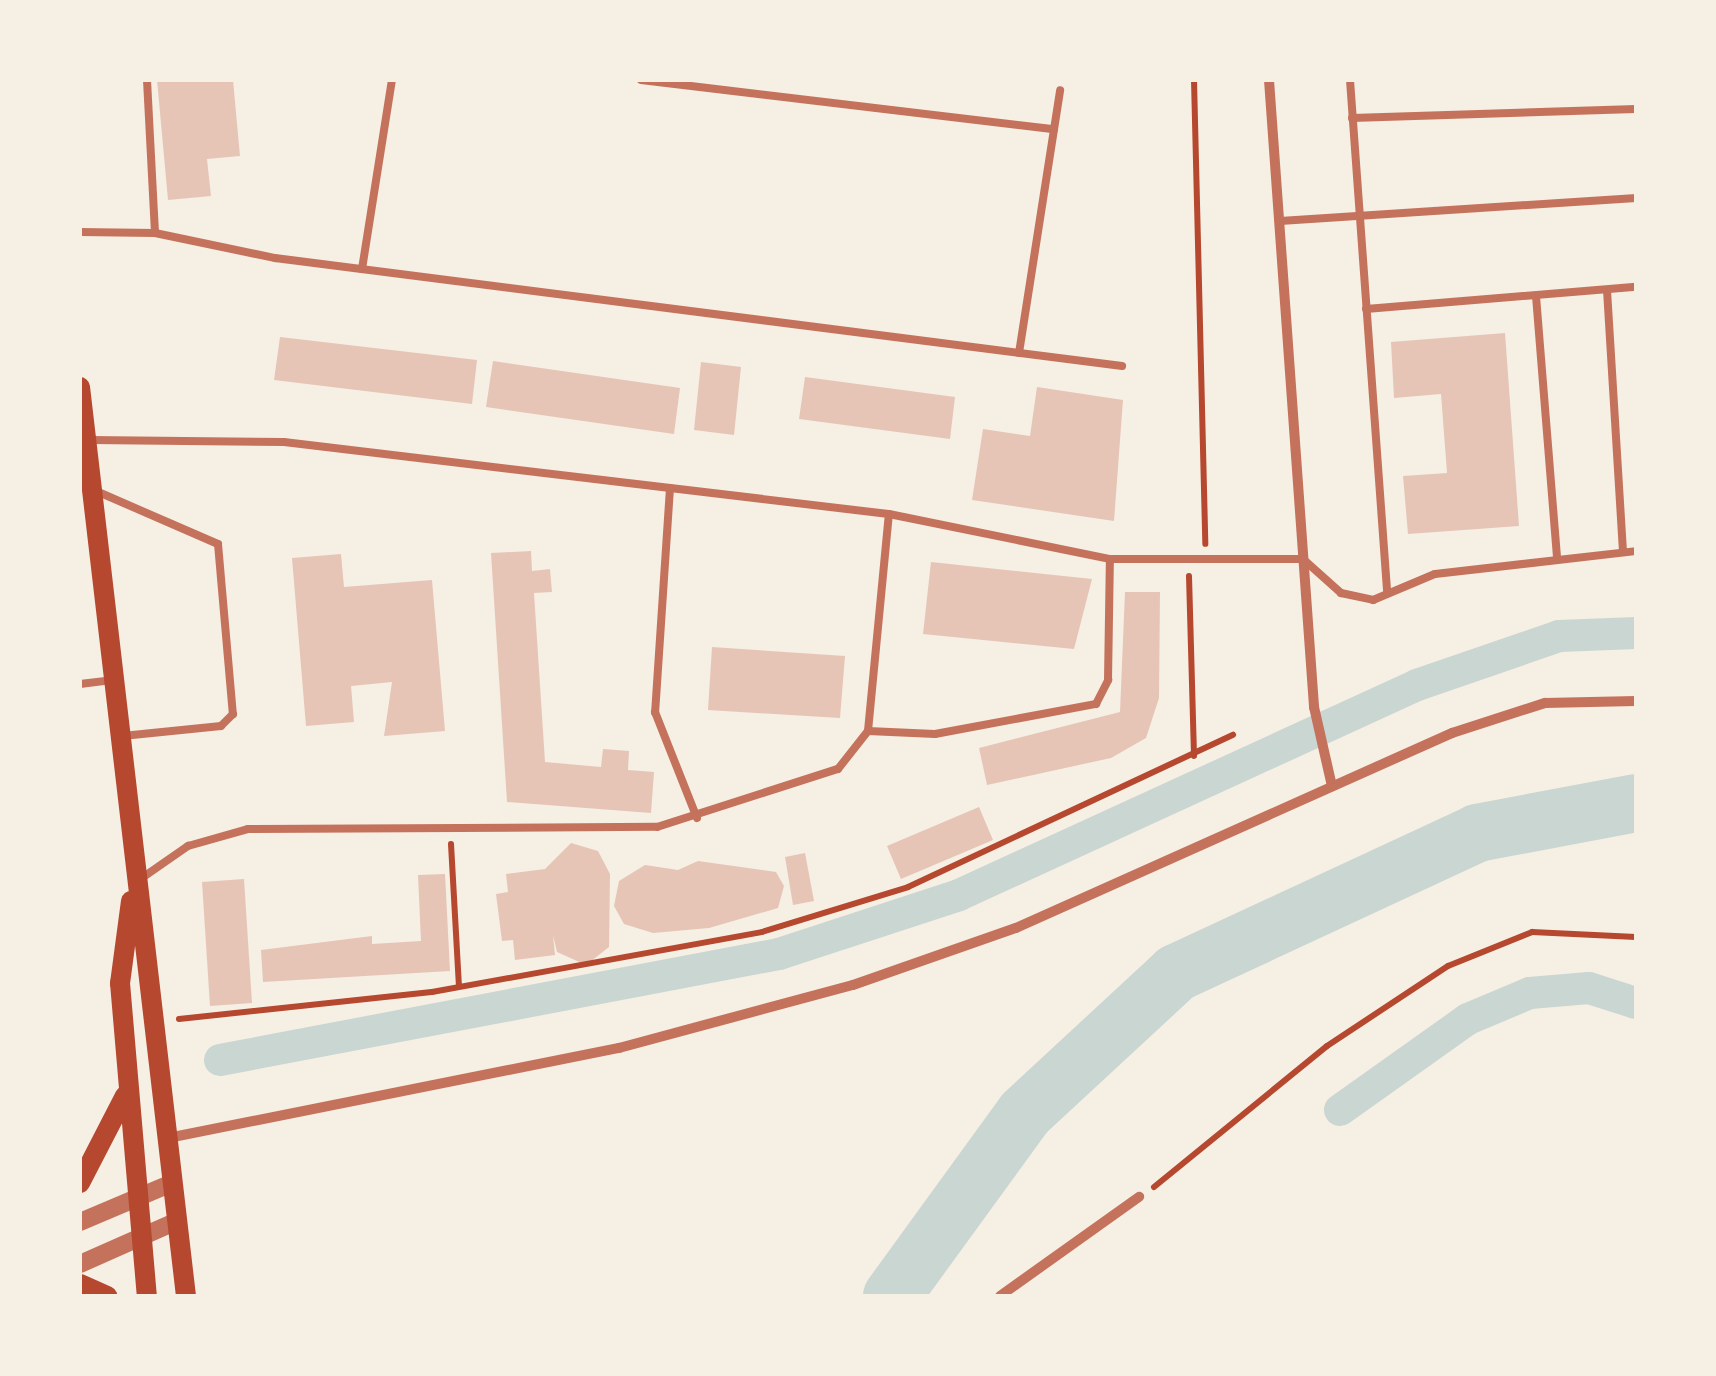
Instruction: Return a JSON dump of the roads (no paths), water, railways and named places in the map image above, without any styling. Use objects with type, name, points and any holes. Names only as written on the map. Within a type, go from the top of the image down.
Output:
[{"type":"main road","points":[[80,386],[133,884],[158,1022],[175,1222],[186,1296]]},
{"type":"main road","points":[[133,884],[120,983],[134,1199],[147,1296]]},
{"type":"main road","points":[[80,1183],[128,1086]]},
{"type":"main road","points":[[80,1284],[108,1296]]},
{"type":"street","points":[[1268,80],[1314,706],[1320,754],[1332,786]]},
{"type":"street","points":[[168,1138],[619,1048],[853,986],[1016,928],[1332,786],[1545,703],[1636,701]]},
{"type":"street","points":[[80,1222],[172,1183]]},
{"type":"street","points":[[1000,1296],[1139,1197]]},
{"type":"street","points":[[80,1264],[175,1222]]},
{"type":"lane","points":[[147,80],[155,233]]},
{"type":"lane","points":[[362,269],[392,80]]},
{"type":"lane","points":[[641,80],[1054,129]]},
{"type":"lane","points":[[1350,80],[1387,590]]},
{"type":"lane","points":[[1018,353],[1060,90]]},
{"type":"lane","points":[[1352,118],[1636,108]]},
{"type":"lane","points":[[1280,222],[1636,198]]},
{"type":"lane","points":[[80,232],[155,233],[362,269],[1122,366]]},
{"type":"lane","points":[[1366,309],[1636,287]]},
{"type":"lane","points":[[1607,290],[1623,552]]},
{"type":"lane","points":[[1536,296],[1556,558]]},
{"type":"lane","points":[[86,440],[284,442],[889,514],[1110,559],[1303,559],[1341,593],[1373,600],[1387,590],[1556,558],[1636,551]]},
{"type":"lane","points":[[670,488],[654,712],[697,818]]},
{"type":"lane","points":[[92,489],[218,544],[233,714],[220,726],[118,736]]},
{"type":"lane","points":[[133,884],[219,833],[657,827],[697,818],[838,769],[868,732],[889,514]]},
{"type":"lane","points":[[868,732],[935,734],[1096,704],[1108,680],[1110,559]]},
{"type":"lane","points":[[80,684],[112,680]]},
{"type":"waterway","points":[[220,1060],[779,954],[959,895],[1417,685],[1559,636],[1636,633]]},
{"type":"waterway","points":[[892,1296],[1025,1113],[1176,973],[1477,833],[1636,803]]},
{"type":"waterway","points":[[1340,1110],[1468,1019],[1530,993],[1589,988],[1636,1003]]}]
